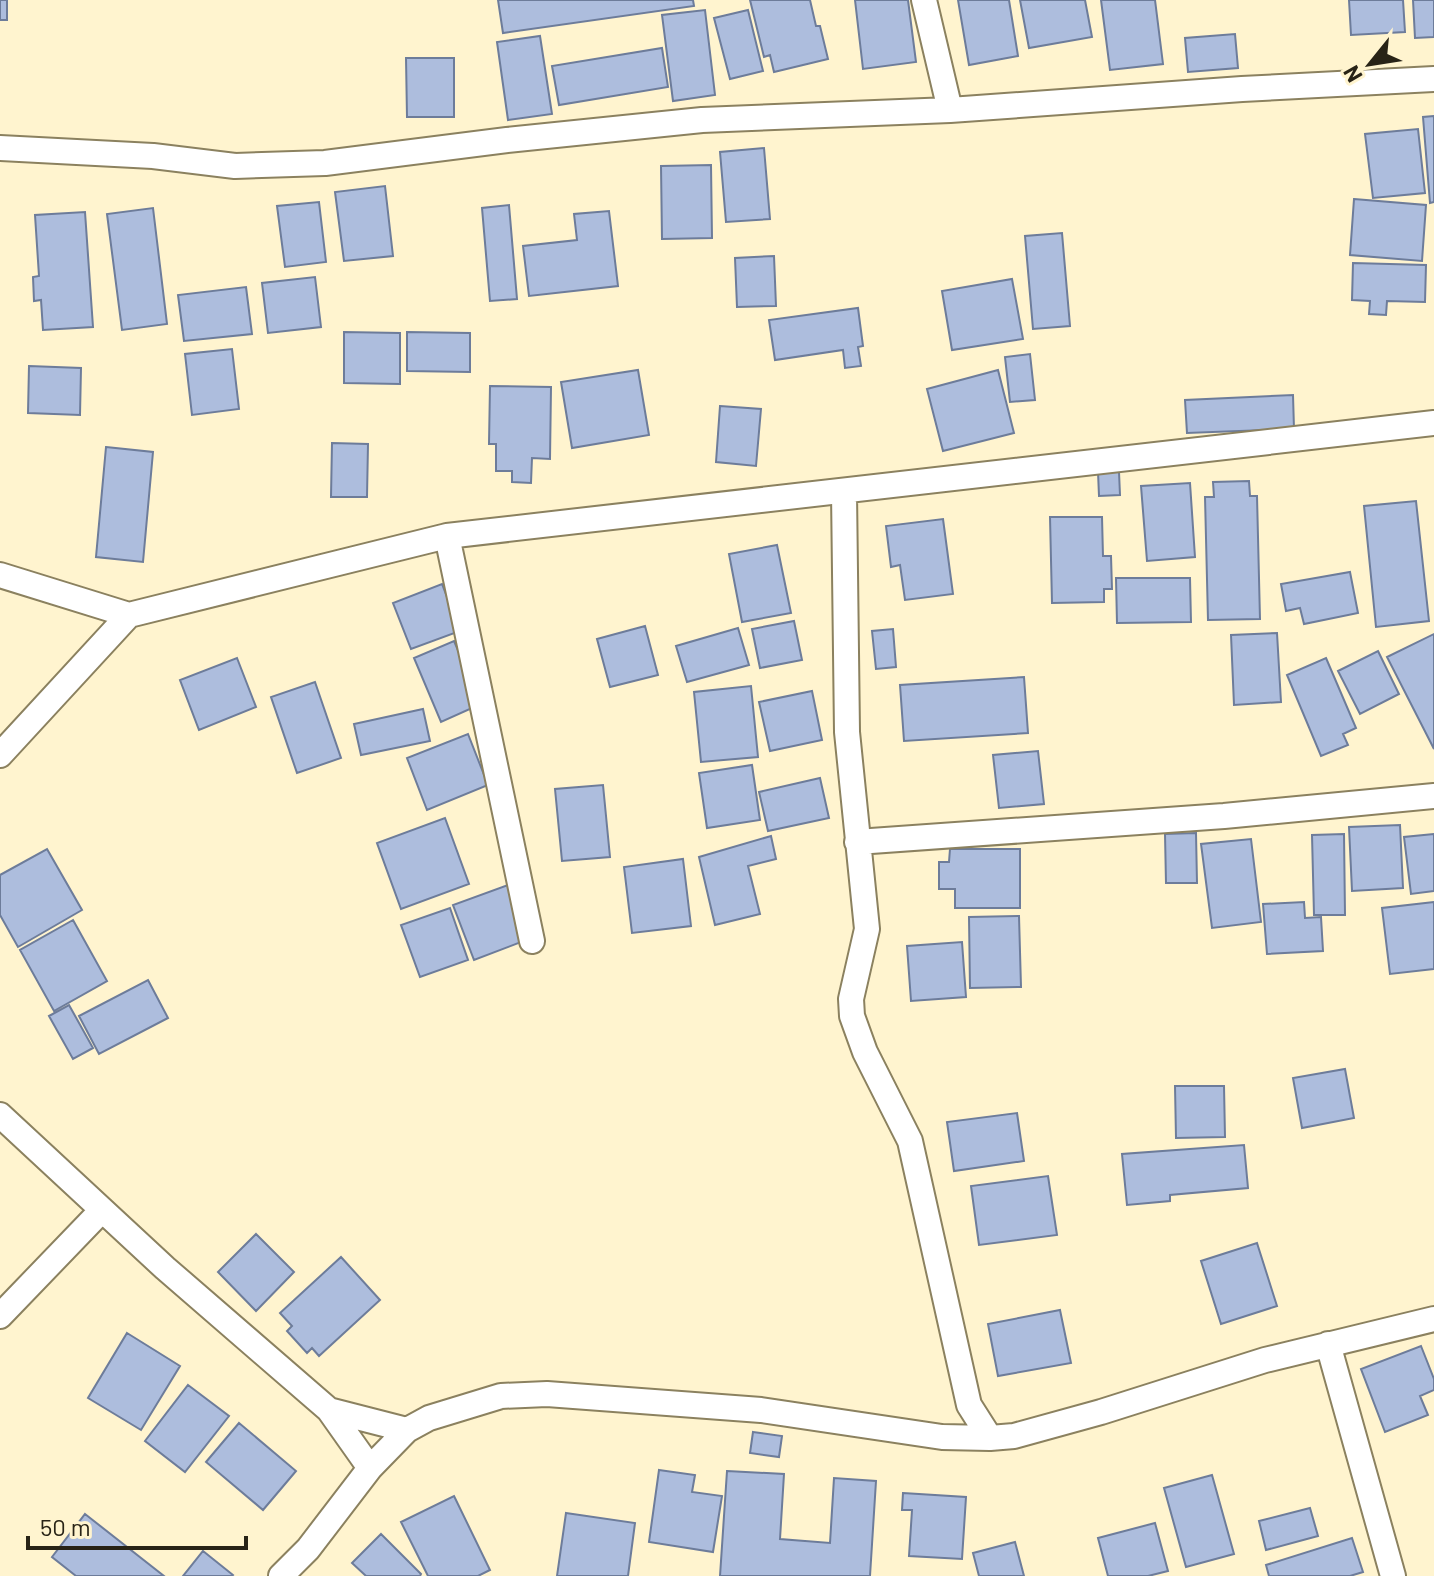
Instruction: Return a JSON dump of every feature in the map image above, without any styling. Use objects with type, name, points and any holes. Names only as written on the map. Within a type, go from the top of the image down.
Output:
[{"type":"street","points":[[924,0],[950,110]]},
{"type":"street","points":[[0,148],[153,156],[235,166],[325,163],[702,120],[950,110],[1434,79]]},
{"type":"street","points":[[0,575],[129,615],[447,536],[1434,423]]},
{"type":"street","points":[[844,492],[847,732],[867,929],[851,999],[852,1016],[865,1052],[910,1141],[969,1405],[990,1438]]},
{"type":"street","points":[[447,536],[532,941]]},
{"type":"street","points":[[0,755],[129,615]]},
{"type":"street","points":[[857,842],[1224,816],[1434,796]]},
{"type":"street","points":[[0,1115],[165,1268],[329,1410],[370,1468]]},
{"type":"street","points":[[0,1316],[102,1210]]},
{"type":"street","points":[[281,1576],[308,1549],[370,1468],[407,1430],[429,1418],[501,1396],[547,1394],[761,1410],[942,1437],[990,1438],[1014,1436],[1265,1360],[1434,1319]]},
{"type":"street","points":[[1328,1344],[1393,1576]]},
{"type":"street","points":[[942,1437],[969,1405]]},
{"type":"street","points":[[329,1410],[407,1430]]},
{"type":"building","points":[[0,0],[7,0],[7,20],[0,20]]},
{"type":"building","points":[[498,0],[693,0],[694,6],[503,33]]},
{"type":"building","points":[[750,0],[810,0],[828,59],[774,72],[770,55],[764,57]]},
{"type":"building","points":[[855,0],[908,0],[916,62],[863,69]]},
{"type":"building","points":[[958,0],[1009,0],[1018,56],[969,65]]},
{"type":"building","points":[[1020,0],[1085,0],[1092,37],[1029,48]]},
{"type":"building","points":[[1101,0],[1155,0],[1163,64],[1110,70]]},
{"type":"building","points":[[1349,0],[1403,0],[1405,32],[1351,35]]},
{"type":"building","points":[[1413,0],[1434,0],[1434,37],[1415,38]]},
{"type":"building","points":[[705,10],[715,95],[673,101],[662,15]]},
{"type":"building","points":[[748,10],[763,71],[730,79],[714,18]]},
{"type":"building","points":[[1235,34],[1238,68],[1188,72],[1185,38]]},
{"type":"building","points":[[540,36],[552,114],[508,120],[497,42]]},
{"type":"building","points":[[662,48],[668,87],[559,105],[552,66]]},
{"type":"building","points":[[406,58],[454,58],[454,117],[407,117]]},
{"type":"building","points":[[1434,116],[1434,202],[1430,203],[1423,117]]},
{"type":"building","points":[[1418,129],[1425,193],[1373,198],[1365,134]]},
{"type":"building","points":[[764,148],[770,219],[726,222],[720,152]]},
{"type":"building","points":[[711,165],[712,238],[662,239],[661,166]]},
{"type":"building","points":[[385,186],[393,256],[344,261],[335,192]]},
{"type":"building","points":[[1354,199],[1426,205],[1422,261],[1350,255]]},
{"type":"building","points":[[319,202],[326,262],[285,267],[277,206]]},
{"type":"building","points":[[509,205],[517,299],[490,301],[482,208]]},
{"type":"building","points":[[153,208],[167,324],[122,330],[107,214]]},
{"type":"building","points":[[609,211],[618,286],[529,296],[523,246],[577,240],[574,214]]},
{"type":"building","points":[[85,212],[93,327],[43,330],[41,300],[34,301],[33,277],[39,276],[35,215]]},
{"type":"building","points":[[1062,233],[1070,326],[1033,329],[1025,236]]},
{"type":"building","points":[[774,256],[776,306],[737,307],[735,258]]},
{"type":"building","points":[[1353,263],[1426,265],[1425,302],[1387,301],[1386,315],[1369,314],[1370,301],[1352,300]]},
{"type":"building","points":[[315,277],[321,327],[268,333],[262,283]]},
{"type":"building","points":[[1012,279],[1023,339],[952,350],[942,291]]},
{"type":"building","points":[[246,287],[252,334],[184,341],[178,295]]},
{"type":"building","points":[[858,308],[863,346],[858,347],[861,366],[845,368],[843,350],[775,360],[769,320]]},
{"type":"building","points":[[344,332],[400,333],[400,384],[344,383]]},
{"type":"building","points":[[407,332],[470,333],[470,372],[407,371]]},
{"type":"building","points":[[232,349],[239,409],[192,415],[185,354]]},
{"type":"building","points":[[1030,354],[1035,400],[1010,402],[1005,357]]},
{"type":"building","points":[[29,366],[81,368],[80,415],[28,413]]},
{"type":"building","points":[[638,370],[649,435],[572,448],[561,382]]},
{"type":"building","points":[[998,370],[1014,433],[943,451],[927,389]]},
{"type":"building","points":[[490,386],[551,387],[550,459],[532,458],[531,483],[512,482],[512,471],[496,471],[496,444],[489,444]]},
{"type":"building","points":[[1293,395],[1294,429],[1187,433],[1185,400]]},
{"type":"building","points":[[720,406],[761,409],[756,466],[716,462]]},
{"type":"building","points":[[332,443],[368,444],[367,497],[331,497]]},
{"type":"building","points":[[106,447],[153,452],[143,562],[96,557]]},
{"type":"building","points":[[1098,472],[1119,472],[1120,495],[1099,496]]},
{"type":"building","points":[[1249,481],[1250,496],[1257,496],[1260,619],[1208,620],[1205,497],[1214,497],[1213,482]]},
{"type":"building","points":[[1190,483],[1195,557],[1147,561],[1141,486]]},
{"type":"building","points":[[1416,501],[1429,621],[1376,627],[1364,506]]},
{"type":"building","points":[[1050,517],[1102,517],[1103,556],[1111,556],[1112,589],[1104,589],[1104,602],[1052,603]]},
{"type":"building","points":[[943,519],[953,594],[905,600],[900,565],[891,567],[886,526]]},
{"type":"building","points":[[777,545],[791,613],[742,622],[729,554]]},
{"type":"building","points":[[1350,572],[1358,613],[1304,624],[1300,608],[1286,611],[1281,584]]},
{"type":"building","points":[[1116,578],[1190,578],[1191,622],[1117,623]]},
{"type":"building","points":[[442,584],[460,631],[411,649],[393,603]]},
{"type":"building","points":[[794,621],[802,660],[760,668],[752,629]]},
{"type":"building","points":[[645,626],[658,675],[610,687],[597,639]]},
{"type":"building","points":[[738,628],[749,665],[687,682],[676,646]]},
{"type":"building","points":[[893,629],[896,667],[876,669],[872,631]]},
{"type":"building","points":[[1277,633],[1281,702],[1234,705],[1231,635]]},
{"type":"building","points":[[1434,634],[1434,749],[1387,657]]},
{"type":"building","points":[[454,641],[481,704],[441,722],[414,658]]},
{"type":"building","points":[[1378,651],[1399,694],[1360,714],[1338,671]]},
{"type":"building","points":[[237,658],[256,707],[199,730],[180,680]]},
{"type":"building","points":[[1326,658],[1356,728],[1343,734],[1348,745],[1321,756],[1287,675]]},
{"type":"building","points":[[1024,677],[1028,733],[904,741],[900,685]]},
{"type":"building","points":[[315,682],[341,758],[297,773],[271,697]]},
{"type":"building","points":[[751,686],[758,757],[701,762],[694,692]]},
{"type":"building","points":[[812,691],[822,740],[770,751],[759,702]]},
{"type":"building","points":[[423,709],[430,741],[361,755],[354,724]]},
{"type":"building","points":[[468,734],[488,785],[427,810],[407,758]]},
{"type":"building","points":[[1038,751],[1044,804],[999,808],[993,755]]},
{"type":"building","points":[[752,765],[760,820],[707,828],[699,773]]},
{"type":"building","points":[[820,778],[829,818],[768,831],[759,792]]},
{"type":"building","points":[[603,785],[610,857],[562,861],[555,789]]},
{"type":"building","points":[[445,818],[469,884],[401,909],[377,843]]},
{"type":"building","points":[[1400,825],[1403,888],[1352,891],[1349,827]]},
{"type":"building","points":[[1196,833],[1197,883],[1166,883],[1165,834]]},
{"type":"building","points":[[1344,834],[1345,915],[1314,915],[1312,835]]},
{"type":"building","points":[[1434,834],[1434,891],[1411,894],[1404,837]]},
{"type":"building","points":[[771,836],[776,859],[748,866],[760,914],[715,925],[699,857]]},
{"type":"building","points":[[1251,839],[1261,922],[1212,928],[1201,844]]},
{"type":"building","points":[[47,849],[82,910],[18,947],[0,915],[0,875]]},
{"type":"building","points":[[950,849],[1020,849],[1020,908],[955,908],[955,889],[939,889],[939,862],[949,862]]},
{"type":"building","points":[[683,859],[691,926],[632,933],[624,867]]},
{"type":"building","points":[[508,885],[529,939],[474,960],[453,905]]},
{"type":"building","points":[[1304,902],[1305,918],[1321,917],[1323,951],[1267,954],[1263,904]]},
{"type":"building","points":[[1434,902],[1434,969],[1390,974],[1382,908]]},
{"type":"building","points":[[450,908],[468,960],[420,977],[401,925]]},
{"type":"building","points":[[1019,916],[1021,987],[970,988],[969,917]]},
{"type":"building","points":[[73,920],[107,981],[54,1011],[20,950]]},
{"type":"building","points":[[962,942],[966,997],[911,1001],[907,946]]},
{"type":"building","points":[[148,980],[168,1018],[99,1054],[79,1016]]},
{"type":"building","points":[[69,1005],[93,1048],[73,1059],[49,1016]]},
{"type":"building","points":[[1345,1069],[1354,1118],[1302,1128],[1293,1078]]},
{"type":"building","points":[[1175,1086],[1224,1086],[1225,1137],[1176,1138]]},
{"type":"building","points":[[1017,1113],[1024,1161],[954,1171],[947,1122]]},
{"type":"building","points":[[1244,1145],[1248,1188],[1170,1195],[1170,1201],[1127,1205],[1122,1154]]},
{"type":"building","points":[[1048,1176],[1057,1235],[979,1245],[971,1186]]},
{"type":"building","points":[[256,1234],[294,1272],[256,1311],[218,1272]]},
{"type":"building","points":[[1257,1243],[1277,1306],[1221,1324],[1201,1261]]},
{"type":"building","points":[[341,1257],[380,1300],[319,1356],[312,1348],[307,1353],[287,1331],[292,1326],[280,1313]]},
{"type":"building","points":[[1060,1310],[1071,1363],[998,1376],[988,1324]]},
{"type":"building","points":[[127,1333],[180,1366],[141,1430],[88,1398]]},
{"type":"building","points":[[1421,1346],[1434,1379],[1434,1390],[1420,1396],[1428,1415],[1385,1432],[1361,1369]]},
{"type":"building","points":[[188,1385],[229,1416],[185,1472],[145,1441]]},
{"type":"building","points":[[239,1423],[296,1471],[263,1510],[206,1462]]},
{"type":"building","points":[[753,1432],[782,1436],[779,1457],[750,1453]]},
{"type":"building","points":[[659,1470],[695,1475],[692,1492],[722,1496],[713,1552],[649,1542]]},
{"type":"building","points":[[727,1471],[784,1474],[780,1539],[830,1543],[834,1478],[876,1481],[870,1576],[720,1576]]},
{"type":"building","points":[[1212,1475],[1234,1554],[1186,1567],[1164,1488]]},
{"type":"building","points":[[903,1493],[966,1497],[962,1559],[909,1556],[912,1510],[902,1510]]},
{"type":"building","points":[[454,1496],[490,1570],[478,1576],[428,1576],[401,1522]]},
{"type":"building","points":[[1310,1508],[1318,1536],[1266,1550],[1259,1521]]},
{"type":"building","points":[[566,1513],[635,1523],[628,1576],[557,1576]]},
{"type":"building","points":[[85,1514],[164,1576],[76,1576],[52,1557]]},
{"type":"building","points":[[1155,1523],[1168,1571],[1148,1576],[1108,1576],[1098,1538]]},
{"type":"building","points":[[381,1534],[420,1576],[366,1576],[352,1563]]},
{"type":"building","points":[[1352,1538],[1363,1572],[1350,1576],[1269,1576],[1266,1565]]},
{"type":"building","points":[[1015,1542],[1024,1576],[979,1576],[973,1553]]},
{"type":"building","points":[[203,1551],[233,1575],[183,1576]]}]
